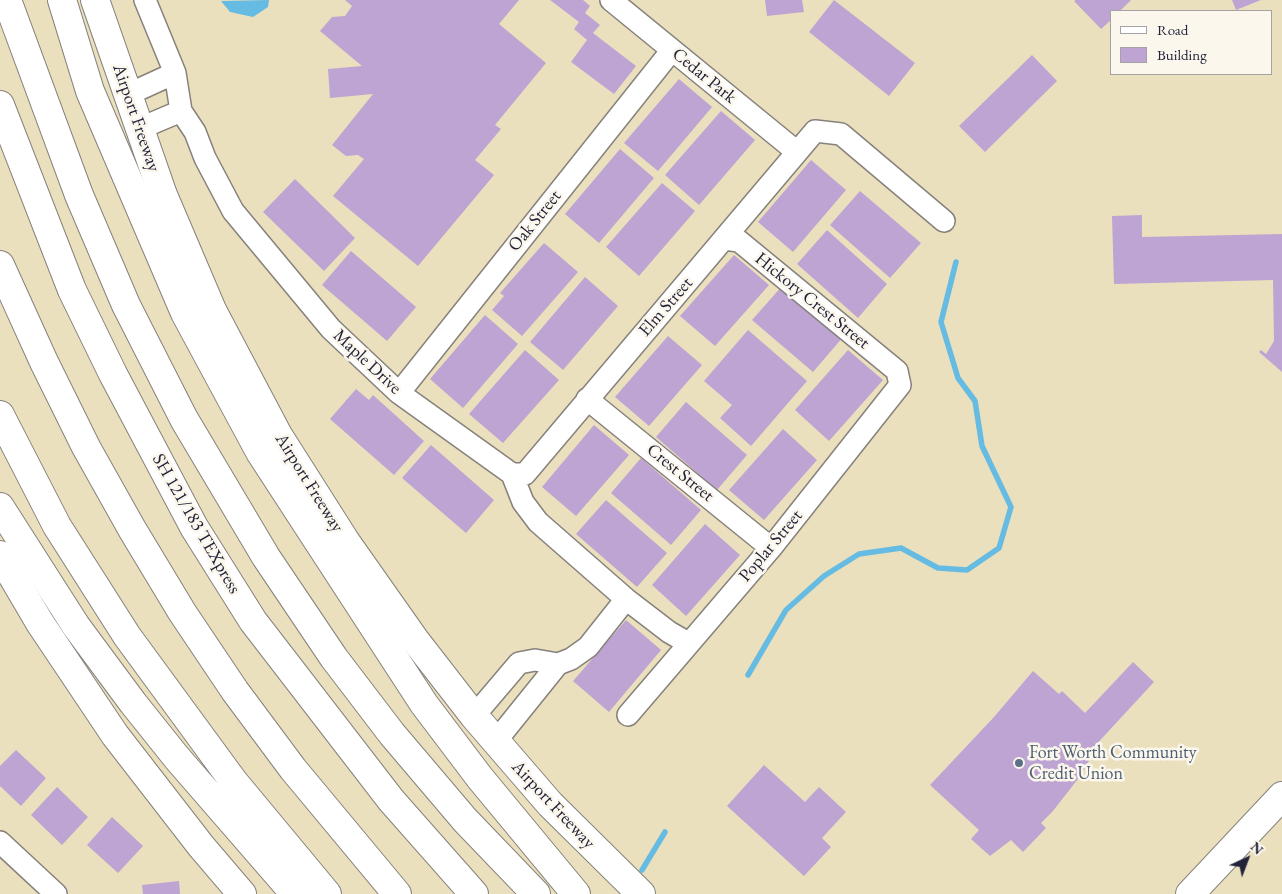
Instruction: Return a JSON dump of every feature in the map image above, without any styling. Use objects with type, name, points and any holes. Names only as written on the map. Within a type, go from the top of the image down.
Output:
[{"type":"main road","points":[[7,0],[79,195],[126,305],[189,428],[266,557],[334,658],[392,734],[459,813],[536,894]]},
{"type":"main road","points":[[62,0],[90,91],[185,314],[260,452],[424,704],[480,778],[576,894]]},
{"type":"main road","name":"Airport Freeway","points":[[95,0],[163,195],[212,310],[278,435],[352,550],[415,640],[474,716],[550,804],[641,894]]},
{"type":"main road","name":"SH 121/183 TEXpress","points":[[0,104],[35,200],[72,290],[112,374],[194,527],[259,629],[391,800],[474,894]]},
{"type":"main road","points":[[1,269],[86,447],[182,612],[235,691],[293,769],[397,894]]},
{"type":"main road","points":[[0,415],[57,526],[128,636],[234,782],[327,894]]},
{"type":"main road","points":[[0,507],[76,626],[133,703],[177,758],[295,894]]},
{"type":"main road","points":[[0,555],[40,623],[115,735],[201,846],[242,894]]},
{"type":"main road","points":[[1190,894],[1282,796]]},
{"type":"street","name":"Maple Drive","points":[[145,0],[175,73],[181,112],[196,132],[205,158],[233,211],[331,330],[399,392],[512,474]]},
{"type":"street","name":"Cedar Park","points":[[611,0],[797,152]]},
{"type":"street","name":"Oak Street","points":[[399,392],[672,50]]},
{"type":"street","points":[[129,94],[175,73]]},
{"type":"street","points":[[141,128],[181,112]]},
{"type":"street","name":"Elm Street","points":[[512,474],[525,474],[815,131],[841,134],[944,221]]},
{"type":"street","name":"Hickory Crest Street","points":[[724,239],[739,241],[898,371]]},
{"type":"street","name":"Poplar Street","points":[[628,715],[771,548],[900,385],[898,371]]},
{"type":"street","name":"Crest Street","points":[[587,399],[771,548]]},
{"type":"street","points":[[512,474],[523,502],[538,522],[668,632],[688,643]]},
{"type":"street","points":[[496,741],[558,664],[571,659],[588,648],[626,598]]},
{"type":"street","points":[[474,716],[519,663],[535,660],[558,664]]},
{"type":"street","points":[[0,842],[56,894]]},
{"type":"water","points":[[269,0],[268,7],[253,17],[230,12],[221,1]]},
{"type":"building","points":[[345,0],[519,0],[499,24],[546,63],[495,125],[501,129],[475,160],[494,175],[418,266],[333,196],[364,159],[358,155],[346,156],[332,145],[373,94],[330,98],[328,69],[362,66],[320,31],[332,17],[345,16],[352,6]]},
{"type":"building","points":[[550,0],[583,0],[590,6],[585,13],[600,25],[593,33],[636,66],[614,94],[571,62],[587,40],[574,29],[579,22]]},
{"type":"building","points":[[765,0],[802,0],[804,12],[767,16]]},
{"type":"building","points":[[834,0],[915,63],[889,96],[809,32]]},
{"type":"building","points":[[1131,0],[1121,10],[1110,10],[1110,21],[1101,29],[1074,1]]},
{"type":"building","points":[[1232,0],[1261,0],[1236,10]]},
{"type":"building","points":[[1032,55],[1057,81],[985,152],[959,126]]},
{"type":"building","points":[[679,79],[712,107],[658,171],[624,143]]},
{"type":"building","points":[[721,111],[755,140],[699,205],[665,175]]},
{"type":"building","points":[[620,149],[654,178],[599,243],[565,214]]},
{"type":"building","points":[[811,160],[846,190],[793,252],[758,222]]},
{"type":"building","points":[[295,179],[355,238],[324,271],[263,212]]},
{"type":"building","points":[[662,183],[695,211],[639,276],[606,247]]},
{"type":"building","points":[[860,191],[921,243],[890,278],[830,225]]},
{"type":"building","points":[[1142,215],[1142,237],[1282,234],[1282,372],[1259,352],[1261,350],[1266,354],[1274,341],[1273,280],[1114,284],[1112,216]]},
{"type":"building","points":[[827,230],[887,284],[858,318],[797,264]]},
{"type":"building","points":[[544,243],[578,272],[522,336],[492,310],[504,296],[500,293]]},
{"type":"building","points":[[351,251],[416,307],[387,341],[322,285]]},
{"type":"building","points":[[734,255],[769,285],[715,346],[680,316]]},
{"type":"building","points":[[585,277],[618,306],[563,370],[530,342]]},
{"type":"building","points":[[783,285],[843,337],[813,372],[752,320]]},
{"type":"building","points":[[485,315],[518,344],[463,408],[430,379]]},
{"type":"building","points":[[748,330],[807,381],[751,446],[720,418],[732,405],[704,381]]},
{"type":"building","points":[[668,336],[702,365],[649,426],[615,397]]},
{"type":"building","points":[[525,350],[559,380],[503,443],[469,414]]},
{"type":"building","points":[[848,350],[883,380],[829,441],[795,410]]},
{"type":"building","points":[[356,389],[369,400],[373,395],[424,441],[394,475],[330,419]]},
{"type":"building","points":[[686,402],[747,455],[717,490],[656,437]]},
{"type":"building","points":[[594,425],[629,455],[576,516],[542,487]]},
{"type":"building","points":[[783,429],[817,460],[764,520],[729,490]]},
{"type":"building","points":[[431,445],[494,500],[466,533],[402,478]]},
{"type":"building","points":[[641,458],[701,510],[671,545],[611,493]]},
{"type":"building","points":[[606,500],[667,553],[637,587],[576,534]]},
{"type":"building","points":[[705,524],[740,555],[686,616],[652,585]]},
{"type":"building","points":[[626,620],[661,650],[609,712],[573,681]]},
{"type":"building","name":"Fort Worth Community Credit Union","points":[[1133,662],[1154,682],[1093,748],[1095,750],[1081,775],[1053,811],[1041,823],[1046,828],[1023,852],[1011,840],[990,856],[971,839],[979,830],[930,785],[994,717],[1033,671],[1059,694],[1062,691],[1085,713]]},
{"type":"building","points":[[16,750],[46,778],[21,806],[0,786],[0,766]]},
{"type":"building","points":[[764,765],[805,802],[819,787],[846,812],[822,838],[831,847],[804,876],[727,806]]},
{"type":"building","points":[[57,787],[88,817],[62,845],[31,815]]},
{"type":"building","points":[[112,817],[143,846],[118,873],[87,845]]},
{"type":"building","points":[[179,881],[180,894],[143,894],[142,885]]},
{"type":"waterway","points":[[748,675],[786,610],[824,576],[859,554],[901,548],[938,568],[967,570],[999,548],[1011,507],[982,446],[975,401],[958,378],[941,322],[956,262]]},
{"type":"waterway","points":[[642,870],[665,832]]},
{"type":"place","name":"Fort Worth Community Credit Union","points":[[1019,763]]}]
